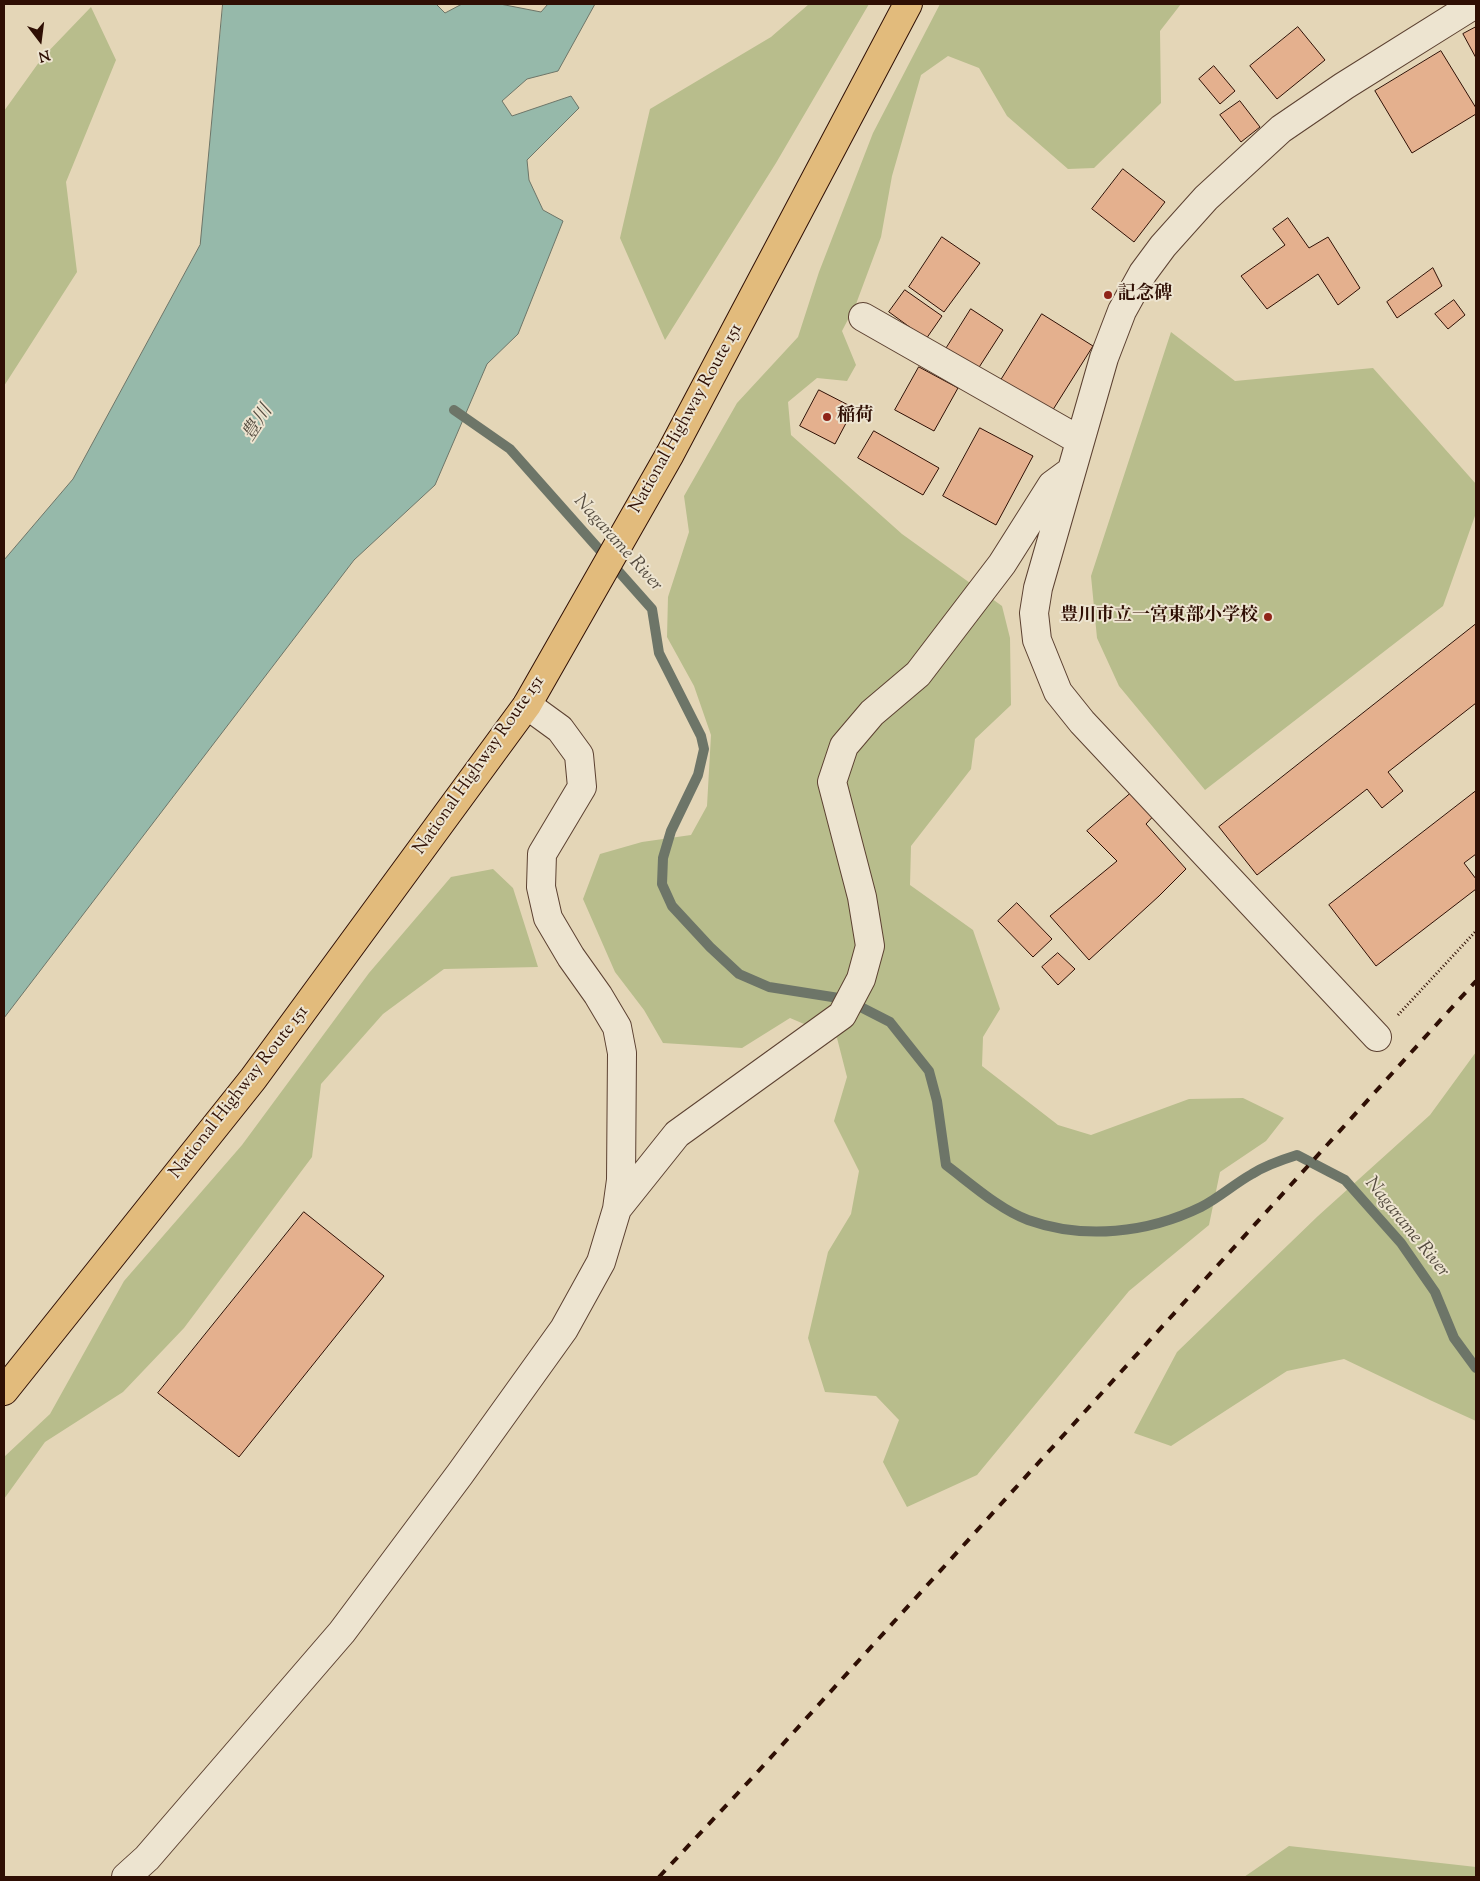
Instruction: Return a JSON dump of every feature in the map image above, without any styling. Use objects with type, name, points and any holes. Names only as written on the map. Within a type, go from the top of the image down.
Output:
[{"type":"highway","name":"National Highway Route 151","points":[[4,1391],[253,1080],[527,705],[670,454],[908,4]]},
{"type":"street","points":[[1377,1037],[1089,730],[1058,692],[1037,640],[1034,613],[1038,588],[1104,358],[1122,311],[1143,273],[1163,246],[1206,198],[1280,129],[1344,86],[1475,4]]},
{"type":"street","points":[[863,317],[1080,440]]},
{"type":"street","points":[[617,1208],[677,1134],[842,1015],[861,979],[870,946],[862,898],[832,782],[844,746],[872,714],[918,674],[1002,564],[1052,485],[1072,470]]},
{"type":"street","points":[[126,1877],[147,1858],[342,1632],[460,1474],[564,1329],[601,1262],[617,1208],[621,1180],[622,1053],[616,1027],[598,995],[571,957],[548,918],[542,887],[542,854],[582,787],[579,755],[560,729],[527,705]]},
{"type":"path","points":[[1377,1037],[1476,931]]},
{"type":"green space","points":[[809,4],[869,4],[776,163],[665,340],[620,238],[650,109],[771,37]]},
{"type":"green space","points":[[940,4],[1181,4],[1160,31],[1161,103],[1094,168],[1068,169],[1007,116],[979,68],[948,56],[921,75],[892,176],[881,237],[856,304],[842,331],[856,365],[847,381],[817,378],[788,402],[791,435],[902,534],[1002,606],[1010,638],[1011,705],[975,739],[971,769],[911,846],[910,885],[973,930],[1000,1009],[983,1037],[982,1066],[1058,1125],[1091,1135],[1189,1099],[1243,1098],[1284,1118],[1266,1141],[1220,1172],[1209,1225],[1129,1291],[977,1475],[907,1507],[883,1462],[899,1420],[876,1396],[825,1392],[808,1338],[828,1252],[851,1214],[859,1171],[834,1121],[847,1077],[837,1038],[790,1018],[742,1048],[663,1043],[644,1010],[615,972],[583,899],[600,854],[642,842],[691,835],[707,806],[711,735],[694,686],[667,637],[668,597],[689,532],[684,496],[737,403],[798,337],[819,272],[873,133]]},
{"type":"green space","points":[[91,7],[116,60],[66,182],[77,272],[4,386],[4,111],[42,58]]},
{"type":"green space","points":[[1171,332],[1235,381],[1373,368],[1476,484],[1476,513],[1443,606],[1205,790],[1119,686],[1097,638],[1091,576]]},
{"type":"green space","points":[[493,869],[513,888],[538,967],[444,969],[383,1014],[321,1084],[312,1157],[184,1328],[123,1392],[45,1442],[4,1499],[4,1457],[50,1414],[124,1281],[242,1145],[369,973],[451,877]]},
{"type":"green space","points":[[1476,1052],[1476,1421],[1344,1359],[1287,1371],[1171,1446],[1134,1433],[1177,1352],[1318,1216],[1430,1115]]},
{"type":"green space","points":[[1289,1846],[1476,1867],[1476,1877],[1244,1877]]},
{"type":"water","name":"豊川","points":[[223,4],[436,4],[445,13],[462,4],[500,4],[541,12],[548,4],[595,4],[558,71],[527,79],[502,101],[512,116],[571,96],[579,108],[527,160],[529,180],[543,210],[563,221],[518,334],[487,364],[435,485],[354,560],[4,1018],[4,560],[73,479],[200,245]]},
{"type":"building","points":[[1298,27],[1325,60],[1277,99],[1250,66]]},
{"type":"building","points":[[1476,27],[1476,58],[1463,34]]},
{"type":"building","points":[[1441,51],[1476,108],[1476,114],[1412,153],[1375,91]]},
{"type":"building","points":[[1214,66],[1235,91],[1220,104],[1199,79]]},
{"type":"building","points":[[1240,101],[1260,127],[1241,142],[1220,115]]},
{"type":"building","points":[[1123,169],[1165,202],[1134,242],[1092,209]]},
{"type":"building","points":[[1288,218],[1309,248],[1328,237],[1360,288],[1338,305],[1318,274],[1267,309],[1241,276],[1285,245],[1273,229]]},
{"type":"building","points":[[942,237],[980,263],[944,312],[909,287]]},
{"type":"building","points":[[1433,268],[1442,286],[1397,318],[1387,302]]},
{"type":"building","points":[[905,290],[942,316],[926,339],[889,312]]},
{"type":"building","points":[[1454,300],[1465,315],[1448,329],[1435,314]]},
{"type":"building","points":[[971,309],[1003,330],[976,372],[944,352]]},
{"type":"building","points":[[1042,314],[1093,346],[1049,416],[998,385]]},
{"type":"building","points":[[919,367],[958,388],[934,431],[895,410]]},
{"type":"building","name":"稲荷","points":[[819,390],[854,408],[835,444],[800,426]]},
{"type":"building","points":[[980,428],[1033,456],[996,525],[943,496]]},
{"type":"building","points":[[874,431],[939,468],[923,495],[858,458]]},
{"type":"building","points":[[1476,624],[1476,703],[1388,772],[1403,791],[1382,808],[1367,789],[1257,875],[1219,827]]},
{"type":"building","points":[[1138,787],[1159,810],[1146,824],[1186,869],[1089,960],[1050,916],[1117,861],[1087,831]]},
{"type":"building","points":[[1476,791],[1476,854],[1464,863],[1476,879],[1476,889],[1376,966],[1329,905]]},
{"type":"building","points":[[1017,903],[1052,939],[1033,957],[998,921]]},
{"type":"building","points":[[1058,953],[1075,969],[1058,985],[1042,967]]},
{"type":"building","points":[[304,1212],[384,1276],[239,1457],[158,1393]]},
{"type":"waterway","name":"Nagarame River","points":[[454,410],[510,449],[652,609],[659,653],[701,736],[704,749],[698,775],[671,831],[663,858],[662,884],[672,906],[710,947],[739,974],[769,987],[845,999],[890,1022],[929,1071],[937,1101],[946,1165],[975,1188],[1017,1216],[1049,1226],[1071,1230],[1093,1232],[1138,1228],[1181,1216],[1201,1207],[1257,1171],[1297,1155],[1345,1180],[1401,1243],[1435,1292],[1454,1338],[1476,1368]]},
{"type":"railway","points":[[659,1877],[753,1777],[1476,981]]},
{"type":"place","name":"記念碑","points":[[1108,295]]},
{"type":"place","name":"稲荷","points":[[827,417]]},
{"type":"place","name":"豊川市立一宮東部小学校","points":[[1268,617]]}]
